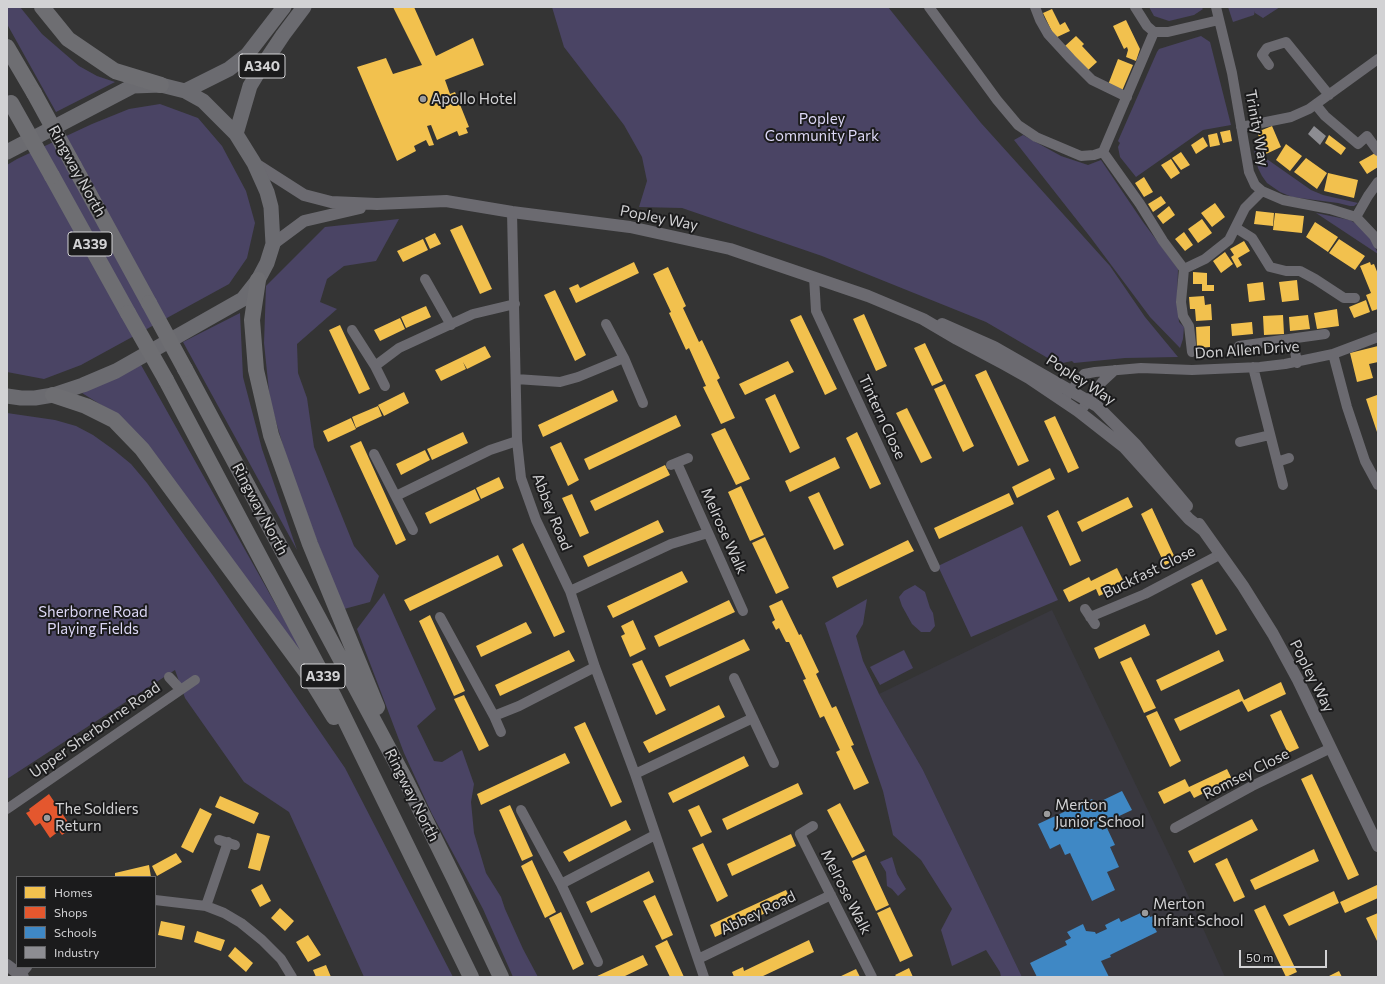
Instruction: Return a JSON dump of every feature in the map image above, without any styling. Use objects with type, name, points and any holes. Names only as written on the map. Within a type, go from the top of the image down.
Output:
[{"type":"highway","points":[[42,7],[68,38],[115,71],[161,85]]},
{"type":"highway","name":"Ringway North","points":[[7,47],[185,369],[406,781],[501,977]]},
{"type":"highway","name":"Ringway North","points":[[9,99],[166,380],[331,690],[471,977]]},
{"type":"highway","points":[[258,280],[252,320],[256,370],[271,435],[310,544],[406,781]]},
{"type":"highway","points":[[53,395],[86,406],[114,420],[142,449],[307,673],[336,721],[375,779]]},
{"type":"main road","name":"A340","points":[[185,90],[229,69],[247,55],[284,7]]},
{"type":"main road","name":"A340","points":[[236,134],[250,86],[283,35],[304,7]]},
{"type":"main road","points":[[7,152],[133,86],[161,85],[185,90],[203,101],[236,134],[254,163],[265,187],[271,207],[273,244],[258,280],[243,299],[116,372],[53,395],[35,398],[12,399]]},
{"type":"street","points":[[930,7],[997,100],[1018,125],[1036,137],[1081,156],[1094,155],[1103,152],[1154,32]]},
{"type":"street","points":[[1035,7],[1048,34],[1092,80],[1127,97]]},
{"type":"street","points":[[1135,7],[1147,26],[1154,32],[1168,32],[1219,20]]},
{"type":"street","name":"Trinity Way","points":[[1216,7],[1232,73],[1249,172],[1255,185],[1262,191]]},
{"type":"street","points":[[1269,65],[1262,55],[1267,48],[1286,42],[1329,95]]},
{"type":"street","points":[[1241,128],[1291,117],[1316,105],[1378,59]]},
{"type":"street","points":[[1316,105],[1325,116],[1358,144],[1367,136],[1378,151]]},
{"type":"street","points":[[1103,152],[1140,204],[1163,241],[1184,269],[1181,302],[1183,316],[1189,326],[1192,352]]},
{"type":"street","name":"Popley Way","points":[[254,163],[304,195],[331,202],[377,204],[446,201],[652,232],[730,250],[868,296],[923,319],[956,339],[1029,378],[1080,412],[1124,447],[1190,519],[1203,530]]},
{"type":"street","points":[[1356,217],[1378,182]]},
{"type":"street","points":[[1184,269],[1205,259],[1230,240],[1245,208],[1262,191],[1283,200],[1330,209],[1356,217],[1374,236],[1378,244]]},
{"type":"street","name":"Popley Way","points":[[273,244],[304,221],[377,204]]},
{"type":"street","name":"Abbey Road","points":[[512,212],[517,441],[521,478],[536,520],[570,591],[595,667],[635,774],[704,977]]},
{"type":"street","points":[[1236,228],[1252,238],[1270,267],[1300,271],[1316,279],[1344,298],[1355,298]]},
{"type":"street","name":"Tintern Close","points":[[814,277],[816,311],[936,567]]},
{"type":"street","points":[[425,279],[451,325]]},
{"type":"street","points":[[375,366],[399,348],[473,314],[515,304]]},
{"type":"street","name":"Popley Way","points":[[923,319],[938,322],[954,328],[994,347],[1088,400],[1107,414],[1136,445],[1192,511],[1203,530],[1243,586],[1272,634],[1298,680],[1378,846]]},
{"type":"street","points":[[606,324],[624,358],[643,403]]},
{"type":"street","points":[[352,330],[375,366],[385,386]]},
{"type":"street","points":[[1239,346],[1293,340],[1325,334]]},
{"type":"street","name":"Don Allen Drive","points":[[1063,402],[1084,374],[1141,368],[1192,370],[1296,363],[1333,354],[1378,337]]},
{"type":"street","points":[[1293,340],[1296,363]]},
{"type":"street","points":[[1333,354],[1347,407],[1365,461],[1378,485]]},
{"type":"street","points":[[516,379],[560,382],[578,377],[624,358]]},
{"type":"street","points":[[1253,367],[1284,485]]},
{"type":"street","points":[[1080,412],[1102,382],[1115,370]]},
{"type":"street","points":[[1240,442],[1270,435]]},
{"type":"street","points":[[396,496],[490,450],[517,441]]},
{"type":"street","points":[[374,454],[413,530]]},
{"type":"street","name":"Melrose Walk","points":[[688,458],[674,464],[708,533],[743,611]]},
{"type":"street","points":[[1278,462],[1289,458]]},
{"type":"street","points":[[570,591],[671,544],[708,533]]},
{"type":"street","name":"Buckfast Close","points":[[1090,617],[1145,594],[1221,554]]},
{"type":"street","points":[[440,617],[494,716],[501,732]]},
{"type":"street","points":[[494,716],[520,706],[595,667]]},
{"type":"street","name":"Upper Sherborne Road","points":[[169,677],[180,689]]},
{"type":"street","points":[[734,678],[774,763]]},
{"type":"street","name":"Upper Sherborne Road","points":[[7,809],[195,680]]},
{"type":"street","points":[[635,774],[753,718]]},
{"type":"street","name":"Romsey Close","points":[[1175,828],[1252,786],[1331,748]]},
{"type":"street","points":[[521,810],[561,884],[598,962]]},
{"type":"street","name":"Melrose Walk","points":[[813,826],[800,834],[872,977]]},
{"type":"street","points":[[561,884],[655,835]]},
{"type":"street","points":[[206,906],[227,842]]},
{"type":"street","name":"Abbey Road","points":[[698,959],[830,895]]},
{"type":"street","points":[[156,900],[206,906],[224,913],[241,923],[262,940],[281,959],[292,977]]},
{"type":"street","points":[[7,965],[23,973]]},
{"type":"shaded area","name":"Merton Junior School","points":[[1052,610],[1178,873],[1225,977],[1022,977],[923,770],[879,694]]},
{"type":"green space","points":[[7,7],[20,7],[42,34],[79,66],[97,76],[115,82],[56,112],[7,24]]},
{"type":"green space","name":"Popley Community Park","points":[[552,7],[888,7],[981,123],[1110,266],[1145,317],[1178,357],[1125,358],[1074,363],[1072,361],[1058,364],[986,322],[822,256],[682,208],[639,207],[647,181],[642,157],[624,125],[564,47]]},
{"type":"green space","points":[[1149,7],[1201,7],[1203,9],[1194,15],[1169,21],[1154,16]]},
{"type":"green space","points":[[1228,7],[1280,7],[1263,18],[1255,13],[1255,11],[1254,15],[1233,22]]},
{"type":"green space","points":[[1201,36],[1210,42],[1231,125],[1203,130],[1136,177],[1120,157],[1118,147],[1120,143],[1118,141],[1157,52],[1159,49]]},
{"type":"green space","points":[[160,104],[198,118],[222,146],[246,191],[255,223],[247,258],[229,284],[81,365],[44,379],[7,372],[7,165],[92,124],[129,109]]},
{"type":"green space","points":[[1023,135],[1061,156],[1088,165],[1101,160],[1143,222],[1178,269],[1177,301],[1179,322],[1184,327],[1183,339],[1180,348],[1150,317],[1091,238],[1014,140]]},
{"type":"green space","points":[[1254,150],[1311,190],[1323,195],[1358,203],[1354,206],[1350,206],[1292,197],[1280,192],[1267,183],[1262,176],[1258,168]]},
{"type":"green space","points":[[1316,213],[1350,220],[1363,228],[1373,242],[1378,254]]},
{"type":"green space","points":[[399,219],[376,261],[344,266],[327,279],[320,302],[337,309],[297,344],[298,373],[307,398],[314,447],[354,546],[379,576],[370,602],[344,609],[288,463],[270,401],[264,343],[266,286],[325,227]]},
{"type":"green space","points":[[240,313],[243,377],[262,449],[297,550],[183,342]]},
{"type":"green space","points":[[141,365],[307,660],[119,416],[82,393]]},
{"type":"green space","name":"Sherborne Road Playing Fields","points":[[7,413],[55,420],[76,426],[93,435],[114,450],[131,464],[147,483],[214,577],[345,768],[453,977],[364,977],[289,812],[244,782],[185,698],[175,670],[7,779]]},
{"type":"green space","points":[[1022,526],[1058,600],[971,637],[938,566]]},
{"type":"green space","points":[[915,585],[925,592],[933,613],[935,626],[930,632],[921,632],[912,624],[902,606],[899,597],[904,591]]},
{"type":"green space","points":[[384,593],[436,709],[417,726],[434,761],[442,762],[462,750],[474,784],[471,802],[474,833],[486,873],[501,897],[523,949],[538,977],[513,977],[483,909],[432,814],[404,753],[357,629]]},
{"type":"green space","points":[[867,599],[863,624],[856,636],[863,661],[879,694],[923,770],[1022,977],[1001,977],[1000,972],[986,950],[952,966],[941,930],[952,909],[921,860],[893,835],[883,791],[825,623]]},
{"type":"green space","points":[[904,650],[913,668],[880,685],[870,667]]},
{"type":"green space","points":[[892,857],[897,874],[906,889],[898,896],[887,886],[886,872],[880,862]]},
{"type":"building: Homes","points":[[393,7],[414,7],[436,56],[473,38],[484,65],[445,80],[450,94],[455,92],[469,127],[466,128],[468,133],[459,136],[457,131],[437,140],[431,125],[427,126],[434,145],[429,146],[426,140],[414,146],[416,151],[397,161],[357,67],[386,58],[393,74],[422,65]]},
{"type":"building: Homes","points":[[1052,9],[1060,25],[1065,22],[1070,31],[1055,38],[1043,13]]},
{"type":"building: Homes","points":[[1126,20],[1140,49],[1136,61],[1126,57],[1128,50],[1127,47],[1124,49],[1113,26]]},
{"type":"building: Homes","points":[[1076,36],[1084,44],[1082,46],[1097,62],[1087,71],[1065,46]]},
{"type":"building: Homes","points":[[1118,59],[1133,65],[1122,91],[1108,85]]},
{"type":"building: Homes","points":[[1272,126],[1281,147],[1266,154],[1257,132]]},
{"type":"building: Homes","points":[[1230,130],[1232,141],[1223,143],[1220,132]]},
{"type":"building: Homes","points":[[1217,133],[1220,145],[1210,147],[1208,135]]},
{"type":"building: Homes","points":[[1329,135],[1346,148],[1341,155],[1325,143]]},
{"type":"building: Homes","points":[[1203,137],[1208,146],[1196,154],[1191,145]]},
{"type":"building: Homes","points":[[1286,144],[1302,156],[1290,171],[1276,160]]},
{"type":"building: Homes","points":[[1181,152],[1190,165],[1181,170],[1172,158]]},
{"type":"building: Homes","points":[[1377,152],[1378,167],[1367,174],[1359,162]]},
{"type":"building: Homes","points":[[1306,158],[1327,173],[1317,189],[1294,172]]},
{"type":"building: Homes","points":[[1171,159],[1180,173],[1171,179],[1161,165]]},
{"type":"building: Homes","points":[[1328,173],[1358,180],[1354,198],[1324,191]]},
{"type":"building: Homes","points":[[1144,177],[1153,192],[1144,197],[1135,183]]},
{"type":"building: Homes","points":[[1161,196],[1166,203],[1153,212],[1148,204]]},
{"type":"building: Homes","points":[[1215,203],[1225,217],[1212,227],[1201,213]]},
{"type":"building: Homes","points":[[1169,206],[1175,215],[1163,224],[1157,216]]},
{"type":"building: Homes","points":[[1256,211],[1274,213],[1273,226],[1254,224]]},
{"type":"building: Homes","points":[[1275,213],[1304,216],[1302,233],[1273,230]]},
{"type":"building: Homes","points":[[1202,219],[1212,233],[1198,243],[1188,229]]},
{"type":"building: Homes","points":[[1315,222],[1338,237],[1328,252],[1306,237]]},
{"type":"building: Homes","points":[[462,225],[492,289],[480,294],[450,230]]},
{"type":"building: Homes","points":[[1184,232],[1193,245],[1185,251],[1175,239]]},
{"type":"building: Homes","points":[[435,233],[441,244],[430,249],[425,238]]},
{"type":"building: Homes","points":[[423,239],[428,250],[403,262],[397,251]]},
{"type":"building: Homes","points":[[1339,239],[1365,256],[1355,270],[1329,253]]},
{"type":"building: Homes","points":[[1244,241],[1250,251],[1238,258],[1242,265],[1237,268],[1231,257],[1234,255],[1230,249]]},
{"type":"building: Homes","points":[[1225,252],[1233,264],[1221,273],[1213,261]]},
{"type":"building: Homes","points":[[634,262],[639,273],[576,303],[569,288],[578,284],[580,288]]},
{"type":"building: Homes","points":[[1370,262],[1371,265],[1374,264],[1378,274],[1378,309],[1372,311],[1366,295],[1371,293],[1360,266]]},
{"type":"building: Homes","points":[[668,267],[686,306],[683,308],[699,342],[702,340],[720,378],[717,380],[735,418],[721,424],[703,387],[706,386],[689,348],[686,350],[669,313],[671,312],[653,274]]},
{"type":"building: Homes","points":[[1193,272],[1207,273],[1207,285],[1214,285],[1214,291],[1202,291],[1202,284],[1193,284]]},
{"type":"building: Homes","points":[[1297,280],[1299,300],[1282,302],[1279,282]]},
{"type":"building: Homes","points":[[1263,282],[1265,300],[1249,302],[1247,284]]},
{"type":"building: Homes","points":[[555,290],[586,355],[575,361],[544,295]]},
{"type":"building: Homes","points":[[1204,296],[1205,305],[1211,304],[1212,320],[1196,321],[1195,309],[1190,309],[1189,297]]},
{"type":"building: Homes","points":[[1366,300],[1370,312],[1354,318],[1349,307]]},
{"type":"building: Homes","points":[[426,306],[431,317],[406,328],[401,317]]},
{"type":"building: Homes","points":[[1337,309],[1339,326],[1317,329],[1314,313]]},
{"type":"building: Homes","points":[[864,314],[887,366],[876,371],[853,319]]},
{"type":"building: Homes","points":[[801,315],[837,389],[825,395],[790,320]]},
{"type":"building: Homes","points":[[1283,315],[1284,334],[1264,335],[1263,316]]},
{"type":"building: Homes","points":[[1308,315],[1310,329],[1290,331],[1289,317]]},
{"type":"building: Homes","points":[[400,318],[405,329],[380,341],[374,330]]},
{"type":"building: Homes","points":[[1252,322],[1253,334],[1232,336],[1231,324]]},
{"type":"building: Homes","points":[[340,325],[370,389],[359,394],[329,330]]},
{"type":"building: Homes","points":[[1210,326],[1210,347],[1197,348],[1196,327]]},
{"type":"building: Homes","points":[[925,343],[943,381],[932,386],[914,348]]},
{"type":"building: Homes","points":[[485,346],[491,357],[467,369],[463,362],[466,369],[441,381],[435,370]]},
{"type":"building: Homes","points":[[1378,346],[1378,362],[1369,364],[1373,378],[1357,382],[1350,353]]},
{"type":"building: Homes","points":[[788,361],[794,372],[745,395],[739,384]]},
{"type":"building: Homes","points":[[986,370],[1029,461],[1018,466],[975,375]]},
{"type":"building: Homes","points":[[945,384],[974,446],[963,452],[934,389]]},
{"type":"building: Homes","points":[[613,390],[618,401],[543,437],[538,425]]},
{"type":"building: Homes","points":[[404,392],[409,403],[384,416],[378,405]]},
{"type":"building: Homes","points":[[775,394],[800,448],[790,453],[765,399]]},
{"type":"building: Homes","points":[[1377,395],[1378,397],[1378,435],[1366,399]]},
{"type":"building: Homes","points":[[378,406],[382,416],[356,428],[352,417]]},
{"type":"building: Homes","points":[[907,408],[932,458],[921,463],[896,413]]},
{"type":"building: Homes","points":[[676,415],[681,426],[589,470],[584,459]]},
{"type":"building: Homes","points":[[1055,416],[1079,468],[1068,473],[1044,421]]},
{"type":"building: Homes","points":[[351,418],[356,429],[328,442],[323,431]]},
{"type":"building: Homes","points":[[725,428],[750,479],[736,485],[711,434]]},
{"type":"building: Homes","points":[[463,432],[468,443],[432,460],[427,449]]},
{"type":"building: Homes","points":[[857,432],[881,484],[870,489],[846,438]]},
{"type":"building: Homes","points":[[361,441],[406,540],[396,545],[350,446]]},
{"type":"building: Homes","points":[[561,442],[579,480],[568,486],[550,447]]},
{"type":"building: Homes","points":[[425,450],[430,460],[401,475],[396,464]]},
{"type":"building: Homes","points":[[835,457],[840,468],[790,492],[785,481]]},
{"type":"building: Homes","points":[[665,465],[670,475],[595,511],[590,501]]},
{"type":"building: Homes","points":[[1050,468],[1055,479],[1017,498],[1012,487]]},
{"type":"building: Homes","points":[[499,477],[504,488],[481,499],[476,488]]},
{"type":"building: Homes","points":[[741,486],[764,535],[750,541],[728,492]]},
{"type":"building: Homes","points":[[475,489],[480,500],[430,524],[425,513]]},
{"type":"building: Homes","points":[[819,492],[844,545],[834,550],[808,497]]},
{"type":"building: Homes","points":[[1009,493],[1014,504],[939,539],[934,528]]},
{"type":"building: Homes","points":[[572,494],[589,533],[580,537],[562,498]]},
{"type":"building: Homes","points":[[1128,497],[1133,507],[1082,532],[1077,522]]},
{"type":"building: Homes","points":[[1152,508],[1176,560],[1165,565],[1141,514]]},
{"type":"building: Homes","points":[[1058,510],[1081,561],[1070,566],[1047,516]]},
{"type":"building: Homes","points":[[658,520],[664,532],[588,567],[583,556]]},
{"type":"building: Homes","points":[[765,537],[789,588],[776,594],[752,543]]},
{"type":"building: Homes","points":[[908,540],[914,551],[837,588],[832,577]]},
{"type":"building: Homes","points":[[523,543],[565,632],[554,637],[512,549]]},
{"type":"building: Homes","points":[[498,555],[503,566],[410,611],[404,600]]},
{"type":"building: Homes","points":[[1117,568],[1125,584],[1099,596],[1096,589],[1069,602],[1063,590],[1089,577],[1091,581]]},
{"type":"building: Homes","points":[[682,571],[688,582],[613,618],[607,606]]},
{"type":"building: Homes","points":[[1202,579],[1227,630],[1216,635],[1191,584]]},
{"type":"building: Homes","points":[[729,600],[735,612],[659,647],[654,636]]},
{"type":"building: Homes","points":[[782,600],[799,635],[801,634],[819,672],[816,674],[832,708],[836,706],[854,745],[851,746],[869,783],[854,790],[836,752],[840,750],[824,716],[820,718],[803,680],[806,679],[789,642],[786,642],[779,628],[776,630],[772,622],[775,620],[769,606]]},
{"type":"building: Homes","points":[[430,615],[465,691],[454,696],[419,621]]},
{"type":"building: Homes","points":[[633,620],[646,649],[630,657],[621,636],[625,634],[621,626]]},
{"type":"building: Homes","points":[[526,622],[532,633],[481,657],[476,646]]},
{"type":"building: Homes","points":[[1145,624],[1150,635],[1099,659],[1094,648]]},
{"type":"building: Homes","points":[[744,639],[750,650],[670,687],[665,676]]},
{"type":"building: Homes","points":[[569,650],[575,661],[500,696],[495,685]]},
{"type":"building: Homes","points":[[1219,650],[1224,661],[1161,691],[1156,680]]},
{"type":"building: Homes","points":[[1131,657],[1156,708],[1144,713],[1120,662]]},
{"type":"building: Homes","points":[[642,660],[666,710],[656,715],[632,664]]},
{"type":"building: Homes","points":[[1281,682],[1286,694],[1248,712],[1242,701],[1180,731],[1174,719],[1239,689],[1244,700]]},
{"type":"building: Homes","points":[[464,695],[489,746],[479,751],[454,699]]},
{"type":"building: Homes","points":[[719,705],[725,717],[649,753],[643,742]]},
{"type":"building: Homes","points":[[1281,710],[1299,748],[1288,753],[1270,715]]},
{"type":"building: Homes","points":[[1157,711],[1181,761],[1170,767],[1146,716]]},
{"type":"building: Homes","points":[[585,722],[622,802],[611,807],[574,727]]},
{"type":"building: Homes","points":[[565,753],[570,763],[481,805],[477,794]]},
{"type":"building: Homes","points":[[744,756],[749,766],[673,803],[668,793]]},
{"type":"building: Homes","points":[[1227,769],[1232,779],[1194,798],[1190,791],[1164,804],[1158,792],[1185,779],[1189,787]]},
{"type":"building: Homes","points":[[1312,774],[1359,875],[1348,880],[1301,779]]},
{"type":"building: Homes","points":[[798,783],[803,794],[727,830],[722,819]]},
{"type":"building: Homes","points":[[220,796],[259,813],[254,824],[215,807]]},
{"type":"building: Homes","points":[[840,803],[865,851],[852,858],[827,810]]},
{"type":"building: Homes","points":[[510,805],[533,856],[522,861],[499,810]]},
{"type":"building: Homes","points":[[699,805],[712,832],[701,837],[688,810]]},
{"type":"building: Homes","points":[[200,808],[212,814],[193,853],[181,847]]},
{"type":"building: Homes","points":[[1252,819],[1258,830],[1194,863],[1188,851]]},
{"type":"building: Homes","points":[[626,820],[631,830],[569,862],[563,852]]},
{"type":"building: Homes","points":[[257,833],[270,836],[260,871],[248,868]]},
{"type":"building: Homes","points":[[791,834],[796,846],[732,876],[727,864]]},
{"type":"building: Homes","points":[[703,843],[728,896],[717,902],[692,848]]},
{"type":"building: Homes","points":[[1314,849],[1319,861],[1255,890],[1250,880]]},
{"type":"building: Homes","points":[[176,853],[182,862],[157,876],[152,866]]},
{"type":"building: Homes","points":[[866,855],[889,905],[876,911],[852,861]]},
{"type":"building: Homes","points":[[1227,858],[1245,897],[1234,902],[1215,864]]},
{"type":"building: Homes","points":[[532,860],[556,912],[545,918],[521,866]]},
{"type":"building: Homes","points":[[149,865],[151,876],[115,876],[115,873]]},
{"type":"building: Homes","points":[[649,871],[654,882],[591,913],[586,902]]},
{"type":"building: Homes","points":[[262,884],[271,901],[260,907],[251,890]]},
{"type":"building: Homes","points":[[1377,885],[1378,898],[1345,913],[1340,902]]},
{"type":"building: Homes","points":[[786,890],[791,901],[715,937],[710,925]]},
{"type":"building: Homes","points":[[1334,891],[1339,903],[1289,926],[1283,915]]},
{"type":"building: Homes","points":[[655,895],[673,935],[662,940],[643,901]]},
{"type":"building: Homes","points":[[1265,905],[1297,972],[1286,977],[1254,910]]},
{"type":"building: Homes","points":[[890,907],[913,956],[900,962],[877,913]]},
{"type":"building: Homes","points":[[280,908],[294,921],[285,931],[271,918]]},
{"type":"building: Homes","points":[[561,912],[584,964],[573,970],[549,918]]},
{"type":"building: Homes","points":[[1378,913],[1378,943],[1366,918]]},
{"type":"building: Homes","points":[[161,921],[185,926],[182,940],[158,935]]},
{"type":"building: Homes","points":[[197,931],[225,940],[221,951],[194,942]]},
{"type":"building: Homes","points":[[308,935],[321,955],[308,962],[296,942]]},
{"type":"building: Homes","points":[[667,940],[684,977],[670,977],[655,946]]},
{"type":"building: Homes","points":[[809,940],[814,952],[761,977],[734,977],[732,972],[743,967],[744,971]]},
{"type":"building: Homes","points":[[235,947],[253,963],[246,972],[228,956]]},
{"type":"building: Homes","points":[[643,955],[648,965],[623,977],[595,977]]},
{"type":"building: Homes","points":[[326,965],[331,977],[316,977],[313,970]]},
{"type":"building: Homes","points":[[909,968],[913,977],[897,977],[895,975]]},
{"type":"building: Homes","points":[[856,969],[860,977],[839,977]]},
{"type":"building: Homes","points":[[1339,971],[1342,977],[1327,977]]},
{"type":"building: Shops","name":"The Soldiers Return","points":[[49,794],[72,828],[62,835],[59,831],[50,838],[40,823],[35,826],[26,813]]},
{"type":"building: Schools","name":"Merton Junior School","points":[[1122,791],[1132,810],[1100,825],[1102,830],[1107,828],[1115,845],[1110,847],[1119,867],[1107,872],[1115,890],[1092,901],[1070,853],[1065,855],[1060,844],[1050,849],[1038,824],[1092,799],[1095,804]]},
{"type":"building: Schools","name":"Merton Infant School","points":[[1147,910],[1150,917],[1153,916],[1155,921],[1152,923],[1157,932],[1101,961],[1109,977],[1037,977],[1030,963],[1067,945],[1065,941],[1071,938],[1067,932],[1083,924],[1086,931],[1095,932],[1096,934],[1107,929],[1105,925],[1119,918],[1121,922]]},
{"type":"building: Industry","points":[[1314,126],[1326,136],[1320,145],[1308,134]]},
{"type":"place","name":"Apollo Hotel","points":[[423,99]]},
{"type":"place","name":"Merton Junior School","points":[[1047,814]]},
{"type":"place","name":"The Soldiers Return","points":[[47,818]]},
{"type":"place","name":"Merton Infant School","points":[[1145,913]]}]
